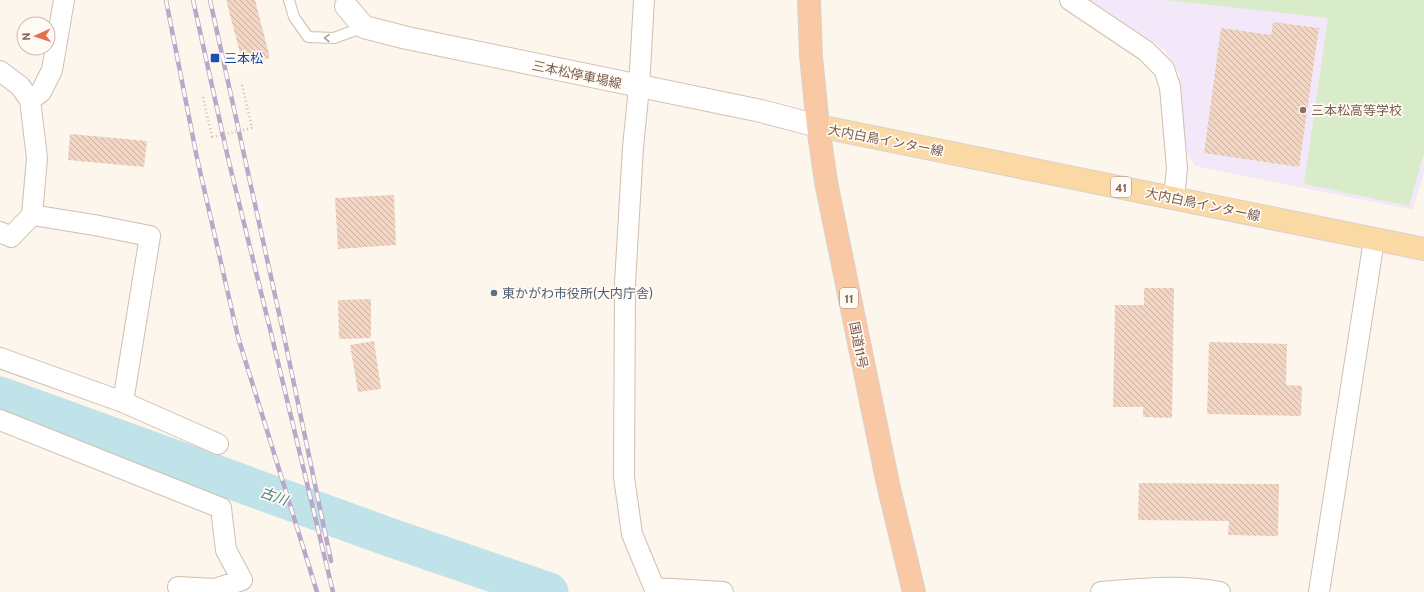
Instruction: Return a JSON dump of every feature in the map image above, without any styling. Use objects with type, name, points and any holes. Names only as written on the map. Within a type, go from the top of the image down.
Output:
[{"type":"highway","name":"国道11号","points":[[809,0],[811,56],[818,126],[826,182],[888,484],[914,592]]},
{"type":"main road","points":[[346,6],[364,27]]},
{"type":"main road","name":"三本松停車場線","points":[[364,27],[407,38],[761,111],[818,126]]},
{"type":"main road","name":"大内白鳥インター線","points":[[818,126],[1424,250]]},
{"type":"street","points":[[30,100],[42,92],[52,70],[64,0]]},
{"type":"street","points":[[644,0],[625,283],[624,477],[632,534],[656,590],[723,592]]},
{"type":"street","points":[[1070,0],[1146,51],[1164,69],[1170,87],[1177,168],[1174,198]]},
{"type":"street","points":[[0,71],[20,86],[30,100],[37,158],[32,215],[12,237],[0,232]]},
{"type":"street","points":[[32,215],[150,236],[123,402]]},
{"type":"street","points":[[1319,592],[1374,240]]},
{"type":"street","points":[[0,358],[123,402],[218,444]]},
{"type":"street","points":[[0,420],[221,508],[226,550],[242,580],[215,589],[178,587]]},
{"type":"street","points":[[1101,592],[1161,587],[1207,589],[1220,592]]},
{"type":"lane","points":[[289,0],[294,17],[308,37],[334,38],[364,27]]},
{"type":"path","points":[[202,97],[212,137],[252,128],[242,86]]},
{"type":"shaded area","name":"三本松高等学校","points":[[1090,0],[1424,0],[1424,172],[1413,210],[1195,166],[1184,148],[1179,73],[1164,49]]},
{"type":"green space","points":[[1166,0],[1424,0],[1424,153],[1409,206],[1304,184],[1328,18]]},
{"type":"building","points":[[226,0],[255,0],[270,58],[243,64]]},
{"type":"building","points":[[1273,22],[1319,28],[1299,167],[1204,153],[1221,28],[1271,35]]},
{"type":"building","points":[[70,134],[147,141],[144,167],[68,160]]},
{"type":"building","points":[[394,195],[396,245],[338,249],[335,198]]},
{"type":"building","points":[[1144,288],[1174,288],[1172,418],[1143,417],[1143,407],[1113,407],[1115,305],[1144,305]]},
{"type":"building","points":[[371,299],[371,338],[339,339],[338,300]]},
{"type":"building","points":[[374,341],[381,389],[358,392],[350,345]]},
{"type":"building","points":[[1209,342],[1287,344],[1286,385],[1302,386],[1301,416],[1207,414]]},
{"type":"building","points":[[1139,483],[1279,484],[1278,536],[1228,535],[1229,521],[1138,520]]},
{"type":"waterway","name":"古川","points":[[0,396],[386,536],[549,592]]},
{"type":"railway","points":[[166,0],[197,158],[238,337],[317,592]]},
{"type":"railway","points":[[193,0],[228,158],[333,592]]},
{"type":"railway","points":[[210,0],[284,336],[331,561]]},
{"type":"place","name":"三本松","points":[[215,58]]},
{"type":"place","name":"三本松高等学校","points":[[1303,110]]},
{"type":"place","name":"東かがわ市役所(大内庁舎)","points":[[494,293]]}]
